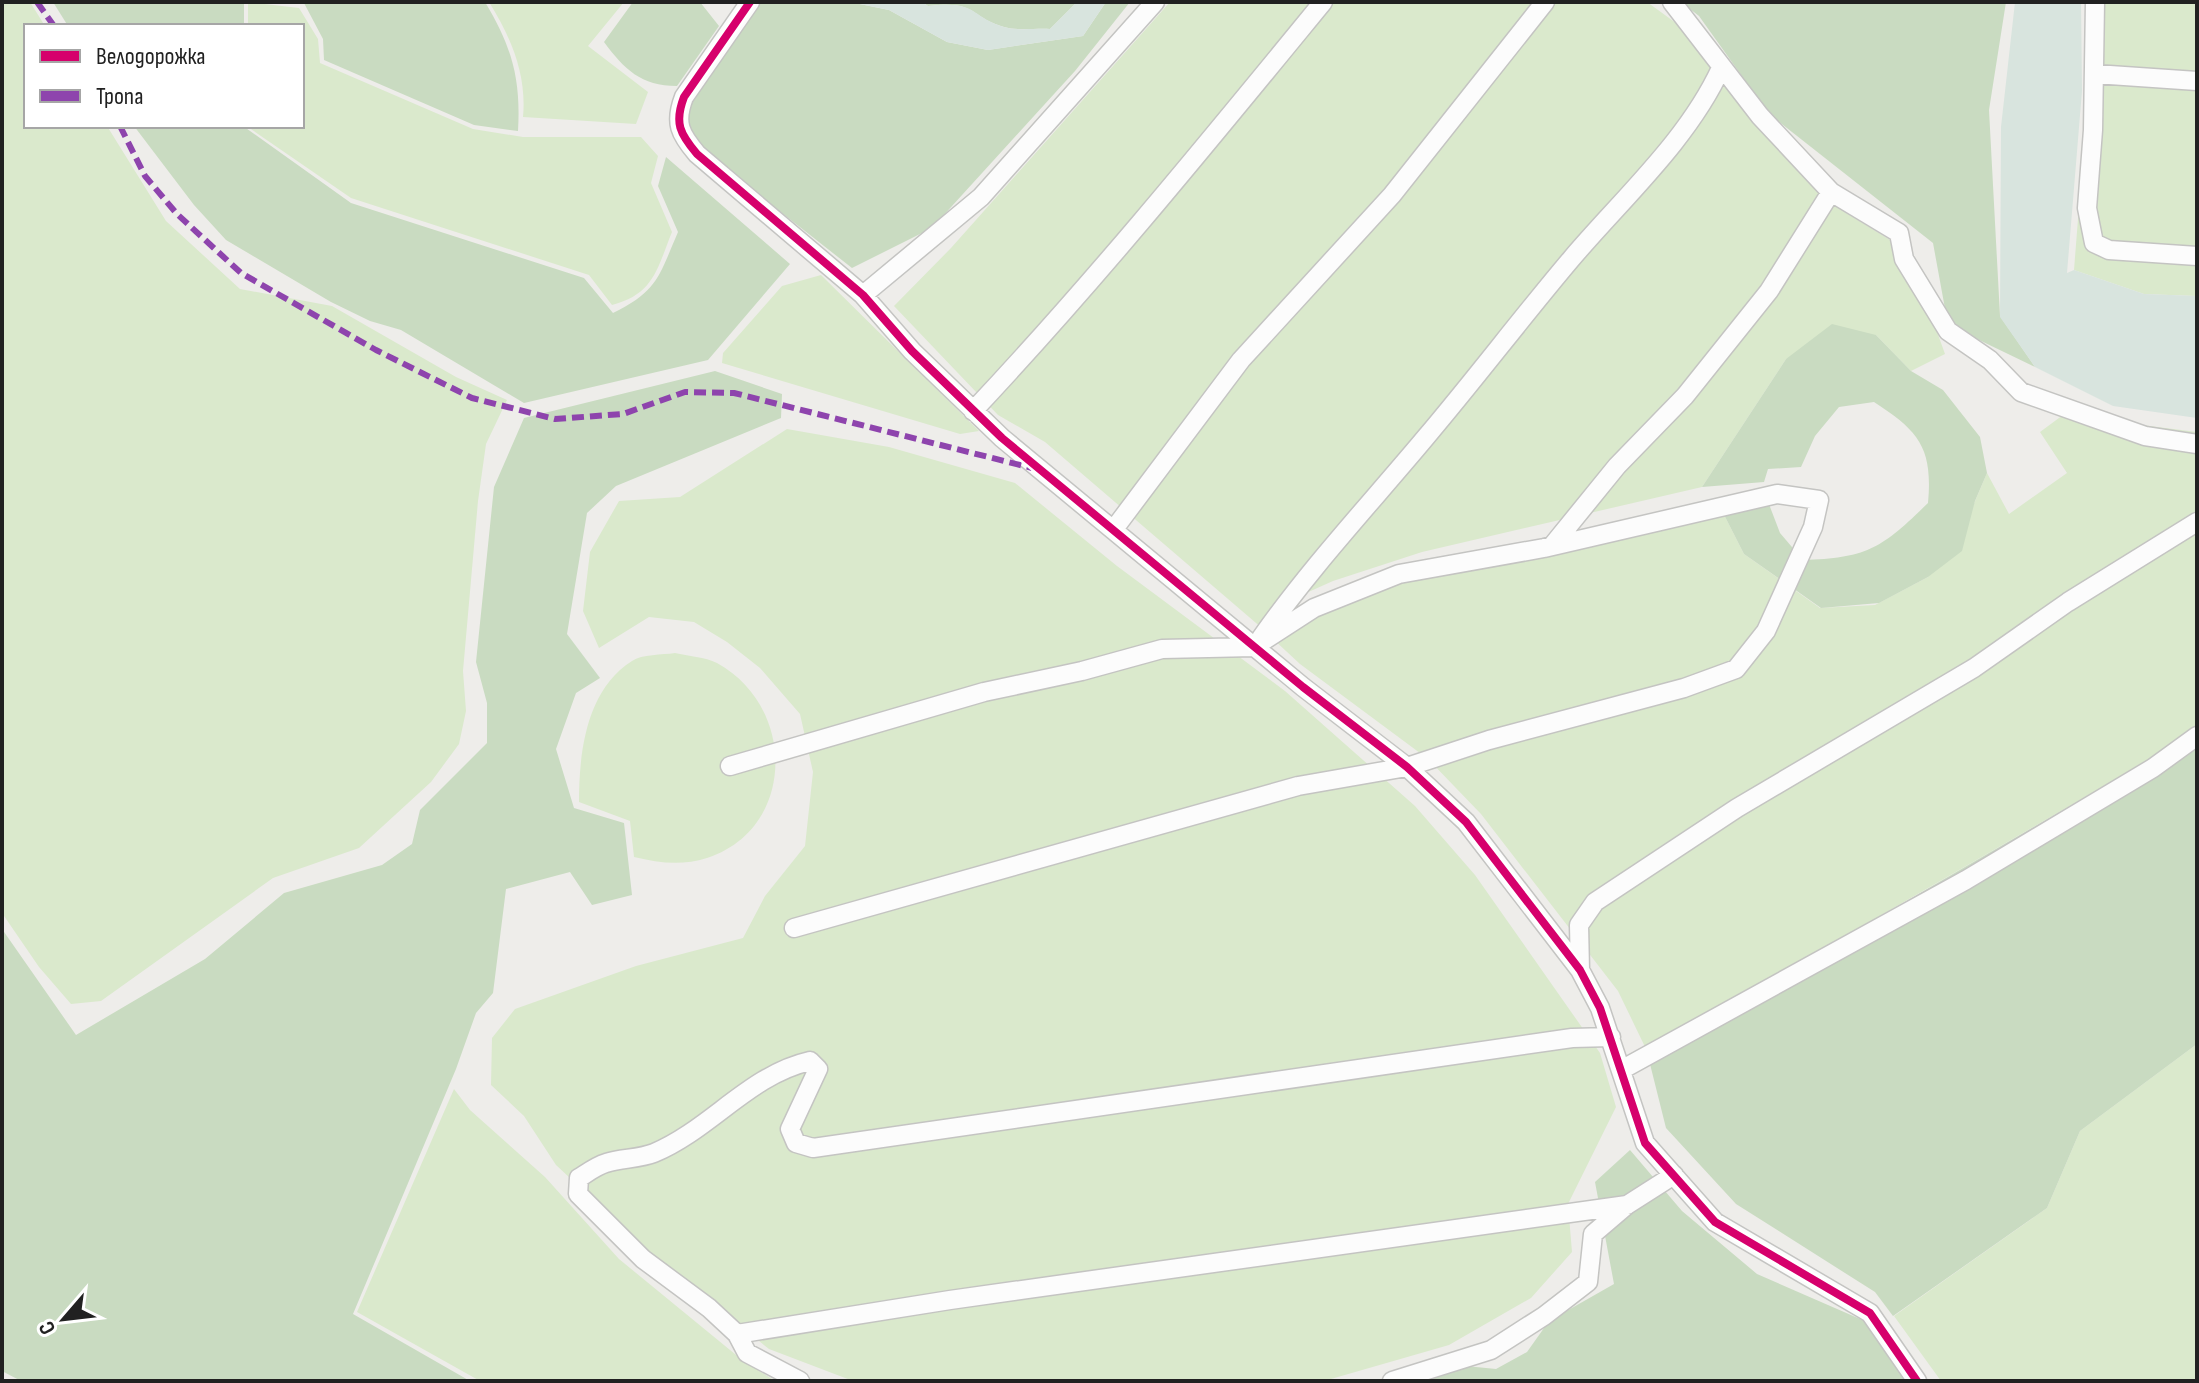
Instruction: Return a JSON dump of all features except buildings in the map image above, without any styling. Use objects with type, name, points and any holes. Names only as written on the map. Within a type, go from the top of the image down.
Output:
[{"type":"street","points":[[750,2],[684,97],[677,122],[682,136],[697,154],[863,295],[912,351],[973,411],[1254,647],[1407,767],[1466,822],[1580,970],[1611,1037],[1645,1143],[1715,1222],[1870,1313],[1917,1381]]},
{"type":"street","points":[[863,295],[981,197],[1155,2]]},
{"type":"street","points":[[973,411],[1141,225],[1323,2]]},
{"type":"street","points":[[1114,529],[1241,360],[1392,195],[1545,2]]},
{"type":"street","points":[[1672,2],[1707,43],[1721,68],[1760,116],[1831,192],[1899,233],[1904,259],[1948,331],[1990,360],[2021,392],[2145,436],[2197,444]]},
{"type":"street","points":[[2095,2],[2095,74],[2087,208],[2094,243],[2109,250],[2197,256]]},
{"type":"street","points":[[1254,647],[1336,539],[1387,483],[1524,315],[1665,152],[1708,96],[1721,68]]},
{"type":"street","points":[[2095,74],[2197,81]]},
{"type":"street","points":[[1552,546],[1617,466],[1685,396],[1769,291],[1831,192]]},
{"type":"street","points":[[730,766],[945,702],[1162,649],[1254,647],[1314,608],[1399,574],[1552,546],[1777,494],[1819,500],[1813,527],[1766,631],[1736,669],[1684,688],[1489,740],[1407,767],[1298,786],[794,928]]},
{"type":"street","points":[[1580,970],[1579,925],[1595,902],[1737,808],[1974,668],[2068,602],[2197,522]]},
{"type":"street","points":[[1623,1069],[1966,880],[2153,768],[2197,736]]},
{"type":"street","points":[[800,1381],[747,1353],[737,1334],[709,1308],[643,1259],[578,1194],[579,1178],[603,1163],[653,1153],[691,1132],[759,1082],[791,1066],[810,1061],[818,1069],[790,1129],[796,1143],[813,1148],[1572,1038],[1611,1037]]},
{"type":"street","points":[[1392,1381],[1491,1350],[1544,1316],[1588,1282],[1593,1234],[1627,1205],[1674,1175]]},
{"type":"street","points":[[737,1334],[950,1300],[1627,1205]]},
{"type":"green space","points":[[2,2],[30,2],[44,24],[24,24],[24,128],[108,128],[166,221],[240,289],[332,306],[456,377],[507,400],[486,444],[478,501],[463,671],[466,711],[459,744],[431,782],[359,848],[273,878],[101,1001],[71,1004],[39,967],[2,913]]},
{"type":"green space","points":[[53,2],[244,2],[244,24],[67,24]]},
{"type":"green space","points":[[248,2],[299,8],[318,39],[320,63],[473,129],[523,137],[641,137],[658,156],[651,183],[672,232],[652,278],[637,294],[612,305],[589,275],[351,198],[249,128],[304,128],[304,24],[248,24]]},
{"type":"green space","points":[[298,2],[485,2],[513,64],[518,95],[518,131],[474,125],[324,60],[323,39],[304,3]]},
{"type":"green space","points":[[489,2],[624,2],[588,46],[648,92],[636,124],[523,117],[524,101],[516,57]]},
{"type":"green space","points":[[633,2],[700,2],[719,26],[677,86],[653,83],[634,74],[604,42]]},
{"type":"green space","points":[[756,2],[850,2],[889,10],[947,42],[988,50],[1083,36],[1106,2],[1130,2],[1075,71],[932,228],[852,268],[694,144],[684,107]]},
{"type":"green space","points":[[922,2],[1077,2],[1050,29],[1021,29],[993,23],[965,7],[928,6]]},
{"type":"green space","points":[[1170,2],[1647,2],[1687,31],[1759,127],[1835,206],[1908,251],[1945,354],[1911,371],[1876,335],[1786,359],[1702,487],[1422,552],[1333,581],[1286,602],[1263,629],[1045,442],[998,415],[894,306],[951,248]]},
{"type":"green space","points":[[1681,2],[2006,2],[1989,110],[2000,316],[2035,367],[1948,325],[1933,243],[1769,114],[1699,16]]},
{"type":"green space","points":[[2095,2],[2197,2],[2197,296],[2144,294],[2074,270]]},
{"type":"green space","points":[[136,128],[246,128],[351,203],[584,278],[613,313],[639,297],[655,281],[678,232],[658,186],[666,157],[790,264],[708,360],[524,403],[401,330],[370,321],[331,302],[226,240],[194,205]]},
{"type":"green space","points":[[821,275],[979,431],[960,434],[722,363],[723,353],[782,286]]},
{"type":"green space","points":[[1832,324],[1876,335],[1911,371],[1943,390],[1980,437],[1987,473],[1975,501],[1962,551],[1928,577],[1879,603],[1821,608],[1744,554],[1717,501],[1767,499],[1780,533],[1803,560],[1859,553],[1873,548],[1898,531],[1928,503],[1928,468],[1920,443],[1912,432],[1874,402],[1839,407],[1815,436],[1801,467],[1768,469],[1764,482],[1702,487],[1786,359]]},
{"type":"green space","points":[[715,371],[782,394],[781,418],[616,486],[587,513],[567,634],[600,678],[576,693],[556,749],[574,808],[624,823],[632,895],[592,905],[570,872],[506,889],[493,993],[476,1013],[456,1069],[353,1314],[470,1381],[21,1381],[2,1371],[2,929],[76,1035],[205,959],[284,893],[382,865],[412,844],[420,810],[487,743],[487,703],[476,662],[494,487],[524,418]]},
{"type":"green space","points":[[2063,415],[2197,432],[2197,732],[1647,1051],[1618,991],[1481,814],[1428,759],[1300,664],[1272,638],[1286,611],[1332,592],[1717,501],[1744,554],[1820,608],[1875,605],[1928,577],[1973,506],[1987,473],[2009,514],[2067,473],[2040,432]]},
{"type":"green space","points":[[787,429],[889,447],[1015,483],[1117,566],[1285,691],[1415,806],[1475,875],[1600,1053],[1616,1107],[1568,1204],[1572,1252],[1531,1298],[1449,1345],[1324,1381],[853,1381],[769,1349],[657,1259],[556,1165],[524,1116],[491,1085],[492,1038],[515,1009],[636,966],[743,938],[765,896],[805,846],[813,772],[800,714],[760,668],[727,642],[694,622],[649,617],[599,648],[583,611],[590,552],[619,501],[680,497]]},
{"type":"green space","points":[[675,653],[717,663],[743,683],[762,708],[772,736],[775,766],[770,795],[757,821],[736,843],[707,858],[680,863],[634,857],[630,821],[579,802],[581,763],[588,724],[604,688],[636,659]]},
{"type":"green space","points":[[2197,732],[2197,1044],[2080,1131],[2047,1208],[1893,1316],[1875,1292],[1736,1204],[1666,1128],[1647,1052]]},
{"type":"green space","points":[[2197,1044],[2197,1381],[1941,1381],[1894,1316],[2047,1208],[2080,1131]]},
{"type":"green space","points":[[454,1089],[470,1110],[545,1177],[619,1259],[741,1359],[775,1381],[480,1381],[357,1312]]},
{"type":"green space","points":[[1630,1150],[1682,1211],[1757,1274],[1867,1322],[1907,1379],[1410,1381],[1456,1365],[1496,1369],[1527,1352],[1549,1321],[1614,1284],[1595,1182]]},
{"type":"shaded area","points":[[850,2],[956,5],[1004,27],[1050,29],[1077,2],[1106,2],[1083,36],[988,50],[947,42],[889,10]]},
{"type":"shaded area","points":[[2015,2],[2081,2],[2082,91],[2067,273],[2074,270],[2144,294],[2197,296],[2197,418],[2113,406],[2035,367],[2000,317],[2001,127]]},
{"type":"marked path","points":[[37,2],[53,24]]},
{"type":"marked path","points":[[121,128],[145,176],[177,214],[241,273],[376,350],[472,398],[555,419],[623,414],[685,392],[734,393],[1032,468]]},
{"type":"cycle path","points":[[750,2],[684,97],[679,114],[680,128],[697,154],[863,295],[912,351],[1002,438],[1303,687],[1407,767],[1466,822],[1580,970],[1600,1008],[1645,1143],[1715,1222],[1870,1313],[1917,1381]]}]
